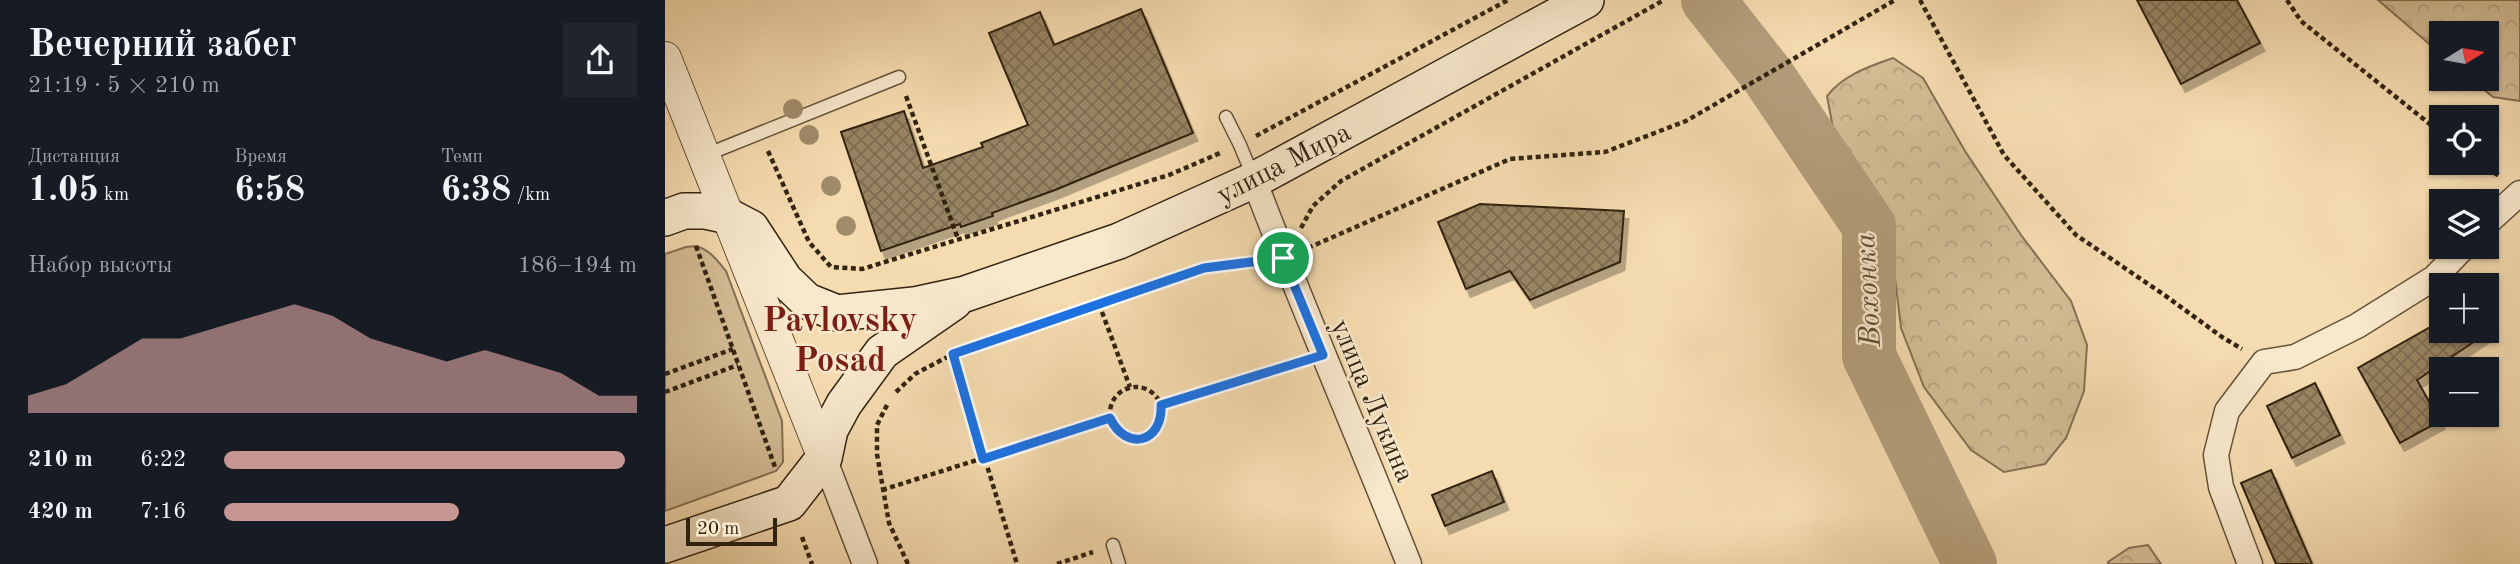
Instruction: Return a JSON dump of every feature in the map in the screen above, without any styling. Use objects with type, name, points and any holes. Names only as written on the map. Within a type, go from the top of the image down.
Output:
[{"type":"main road","name":"улица Мира","points":[[965,295],[1119,241],[1254,180],[1576,6]]},
{"type":"main road","points":[[665,218],[684,211],[705,211],[728,216],[751,228],[785,280],[807,300],[838,313],[872,311],[965,295]]},
{"type":"main road","points":[[665,545],[789,503],[824,458],[830,430],[844,404],[882,352],[965,295]]},
{"type":"street","points":[[665,58],[865,564]]},
{"type":"street","name":"улица Лукина","points":[[1254,180],[1283,258],[1346,405],[1409,564]]},
{"type":"street","points":[[2499,212],[2520,193]]},
{"type":"street","points":[[2250,564],[2221,487],[2216,455],[2227,411],[2264,362],[2295,357],[2357,326],[2434,278],[2452,259]]},
{"type":"lane","points":[[702,156],[899,77]]},
{"type":"lane","points":[[1226,117],[1254,180]]},
{"type":"lane","points":[[1113,545],[1119,564]]},
{"type":"path","points":[[761,134],[809,242],[831,267],[862,269],[1169,175],[1240,145],[1508,0]]},
{"type":"path","points":[[1283,258],[1314,206],[1341,181],[1664,0]]},
{"type":"path","points":[[908,564],[888,523],[877,454],[877,425],[890,399],[915,373],[953,354],[1204,268],[1283,258],[1510,159],[1605,152],[1686,121],[1895,0]]},
{"type":"path","points":[[1920,0],[2004,155],[2076,235],[2221,337],[2264,362]]},
{"type":"path","points":[[2287,0],[2301,21],[2429,123]]},
{"type":"path","points":[[899,77],[958,239]]},
{"type":"path","points":[[696,246],[776,471]]},
{"type":"path","points":[[1099,304],[1130,387]]},
{"type":"path","points":[[665,374],[733,349]]},
{"type":"path","points":[[953,354],[1017,564]]},
{"type":"path","points":[[1161,405],[1323,355]]},
{"type":"path","points":[[665,392],[738,365]]},
{"type":"path","points":[[1130,387],[1143,388],[1154,394],[1161,405],[1161,419],[1155,432],[1143,439],[1129,438],[1116,431],[1110,418],[1111,405],[1118,394],[1130,387]]},
{"type":"path","points":[[882,490],[1110,418]]},
{"type":"path","points":[[802,537],[812,564]]},
{"type":"path","points":[[1057,564],[1113,545]]},
{"type":"green space","points":[[2378,0],[2520,0],[2520,101],[2493,97],[2486,91],[2499,91],[2499,21],[2429,21],[2429,44]]},
{"type":"green space","points":[[1893,58],[1923,78],[1965,151],[2021,235],[2071,301],[2087,345],[2084,391],[2066,438],[2045,464],[2004,472],[1971,450],[1924,387],[1901,328],[1889,228],[1838,155],[1827,96],[1848,77]]},
{"type":"green space","points":[[696,246],[709,253],[726,271],[782,421],[783,462],[776,471],[665,511],[665,254]]},
{"type":"green space","points":[[2148,545],[2161,564],[2108,564],[2129,548]]},
{"type":"building","points":[[2137,0],[2237,0],[2260,43],[2181,84]]},
{"type":"building","points":[[1141,9],[1193,133],[992,213],[993,216],[961,227],[960,224],[881,251],[841,132],[904,111],[923,168],[983,147],[981,143],[1028,125],[989,33],[1040,12],[1054,45]]},
{"type":"building","points":[[1480,204],[1624,211],[1620,262],[1530,300],[1510,271],[1466,289],[1438,222]]},
{"type":"building","points":[[2429,328],[2429,343],[2472,343],[2451,357],[2429,357],[2429,372],[2417,380],[2429,401],[2429,427],[2400,443],[2358,368]]},
{"type":"building","points":[[2315,383],[2340,435],[2292,458],[2267,406]]},
{"type":"building","points":[[2271,470],[2312,564],[2276,564],[2241,483]]},
{"type":"building","points":[[1492,471],[1504,502],[1445,526],[1432,495]]},
{"type":"waterway","name":"Вохонка","points":[[1708,0],[1768,76],[1869,226],[1869,356],[1970,564]]},
{"type":"district","name":"Pavlovsky Posad","points":[[840,339]]},
{"type":"route","points":[[1283,258],[1323,355],[1161,405],[1161,419],[1155,432],[1143,439],[1129,438],[1116,431],[1110,418],[983,459],[953,354],[1204,268],[1283,258]]}]
